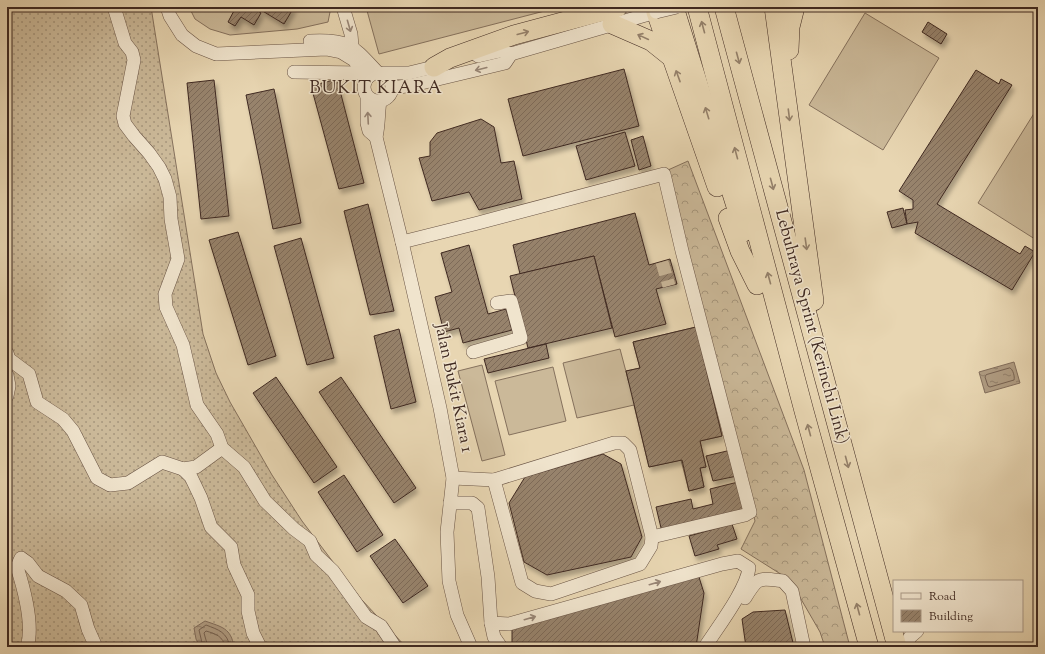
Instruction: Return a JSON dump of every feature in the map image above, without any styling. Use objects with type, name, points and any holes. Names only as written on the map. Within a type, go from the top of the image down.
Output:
[{"type":"highway","name":"Lebuhraya Sprint (Kerinchi Link)","points":[[697,7],[804,411],[869,647]]},
{"type":"highway","name":"Lebuhraya Sprint (Kerinchi Link)","points":[[724,7],[897,647]]},
{"type":"highway","points":[[774,7],[826,384]]},
{"type":"highway","points":[[784,76],[787,67],[790,27],[795,7]]},
{"type":"highway","points":[[669,9],[746,238],[757,285],[789,383],[804,411]]},
{"type":"highway","points":[[669,9],[671,57],[740,251],[757,285]]},
{"type":"highway","points":[[434,67],[450,58],[514,35],[615,16],[671,57]]},
{"type":"street","points":[[114,7],[125,43],[132,52],[134,60],[123,116],[125,124],[149,152],[159,167],[166,179],[170,197],[171,219],[178,259],[165,294],[166,307],[183,345],[197,405],[217,434],[222,448],[244,467],[265,501],[294,529],[310,541],[316,555],[333,571],[366,617],[381,626],[394,647]]},
{"type":"street","points":[[167,7],[170,16],[182,35],[196,46],[216,54],[326,50],[340,52],[354,60],[372,74],[390,79],[392,88],[388,97],[380,102],[371,100],[364,93],[363,85],[372,74]]},
{"type":"street","points":[[176,7],[180,16],[194,36],[220,46],[329,40],[352,46],[360,53],[372,74]]},
{"type":"street","points":[[343,7],[351,34],[352,46]]},
{"type":"street","points":[[392,88],[414,85],[504,63],[511,54],[615,16],[669,9]]},
{"type":"street","points":[[294,72],[372,74],[409,73],[500,51],[511,54]]},
{"type":"street","name":"Jalan Bukit Kiara 1","points":[[367,97],[367,123],[369,131],[376,136]]},
{"type":"street","name":"Jalan Bukit Kiara 1","points":[[380,102],[376,136],[440,408],[453,478],[447,532],[449,581],[457,615],[471,647]]},
{"type":"street","points":[[402,242],[664,174],[682,251],[750,512],[745,515],[652,537]]},
{"type":"street","points":[[473,352],[521,338],[511,301],[497,303]]},
{"type":"street","points":[[7,353],[9,358],[29,374],[37,402],[63,418],[73,431],[97,478],[110,485],[128,483],[162,462],[183,469],[191,477],[201,498],[211,527],[231,548],[234,565],[248,595],[248,611],[253,633],[260,647]]},
{"type":"street","points":[[7,375],[10,386],[7,396]]},
{"type":"street","points":[[453,478],[494,480],[614,443],[624,443],[630,450],[652,537],[650,546],[640,564],[551,594],[534,591],[522,582],[494,480]]},
{"type":"street","points":[[183,469],[196,467],[222,448]]},
{"type":"street","points":[[450,502],[472,503],[478,508],[488,577],[494,637],[501,647]]},
{"type":"street","points":[[27,647],[29,639],[26,596],[17,567],[21,558],[28,563],[38,576],[66,591],[81,605],[88,629],[96,647]]},
{"type":"street","points":[[492,623],[509,624],[722,564],[738,561],[749,568],[748,575],[738,595],[705,647]]},
{"type":"street","points":[[715,647],[753,584],[763,578],[783,581],[792,591],[804,647]]},
{"type":"street","points":[[882,591],[893,606]]},
{"type":"street","points":[[906,647],[910,637],[916,632]]},
{"type":"green space","points":[[7,7],[151,7],[203,334],[216,373],[230,402],[272,475],[302,521],[361,599],[406,647],[7,647]]},
{"type":"green space","points":[[189,7],[331,7],[328,22],[297,29],[230,35],[210,29],[195,19]]},
{"type":"green space","points":[[366,7],[560,7],[379,54]]},
{"type":"green space","points":[[865,13],[939,58],[883,150],[809,105]]},
{"type":"green space","points":[[1038,107],[1038,241],[978,203]]},
{"type":"green space","points":[[688,161],[804,470],[850,647],[825,647],[820,632],[790,580],[741,549],[755,521],[668,170]]},
{"type":"green space","points":[[696,327],[722,436],[700,441],[706,467],[700,468],[704,487],[689,491],[681,460],[649,467],[634,405],[577,418],[563,363],[620,349],[629,383],[626,371],[640,368],[633,342]]},
{"type":"green space","points":[[482,365],[505,455],[482,461],[458,371]]},
{"type":"green space","points":[[553,367],[566,421],[509,435],[495,381]]},
{"type":"water","points":[[1014,362],[1020,383],[985,393],[979,372]]},
{"type":"water","points":[[205,621],[225,629],[231,636],[234,647],[200,647],[196,639],[194,628]]},
{"type":"building","points":[[236,7],[252,7],[261,13],[254,25],[241,17],[235,26],[228,22]]},
{"type":"building","points":[[256,7],[294,7],[284,24]]},
{"type":"building","points":[[928,22],[947,34],[941,44],[922,32]]},
{"type":"building","points":[[624,69],[639,126],[523,156],[508,99]]},
{"type":"building","points":[[976,70],[999,84],[1001,79],[1012,85],[937,204],[1020,254],[1025,246],[1035,252],[1012,290],[915,233],[918,222],[907,224],[905,210],[913,209],[913,200],[899,191]]},
{"type":"building","points":[[337,79],[364,183],[339,189],[311,86]]},
{"type":"building","points":[[214,80],[229,216],[201,219],[187,83]]},
{"type":"building","points":[[274,89],[301,223],[273,229],[246,95]]},
{"type":"building","points":[[481,119],[494,127],[501,163],[514,161],[522,199],[479,210],[469,192],[432,201],[419,158],[430,156],[430,142],[437,133]]},
{"type":"building","points":[[625,132],[635,166],[586,180],[576,146]]},
{"type":"building","points":[[643,136],[651,166],[639,170],[631,140]]},
{"type":"building","points":[[368,204],[394,311],[370,315],[344,211]]},
{"type":"building","points":[[903,208],[907,224],[892,228],[887,212]]},
{"type":"building","points":[[635,213],[649,265],[670,259],[677,284],[656,289],[666,324],[615,337],[594,256],[520,274],[513,245]]},
{"type":"building","points":[[238,232],[276,356],[248,365],[209,240]]},
{"type":"building","points":[[301,238],[334,358],[307,365],[274,246]]},
{"type":"building","points":[[469,245],[488,314],[506,309],[512,330],[463,343],[459,328],[444,332],[435,297],[452,292],[441,253]]},
{"type":"building","points":[[594,256],[612,328],[528,348],[510,276]]},
{"type":"building","points":[[696,327],[722,436],[700,441],[706,467],[700,468],[704,487],[689,491],[682,460],[649,467],[626,371],[640,368],[633,342]]},
{"type":"building","points":[[399,329],[416,402],[391,409],[374,336]]},
{"type":"building","points":[[546,344],[549,358],[488,373],[484,359]]},
{"type":"building","points":[[276,377],[337,467],[314,483],[253,393]]},
{"type":"building","points":[[341,377],[416,488],[394,503],[319,392]]},
{"type":"building","points":[[731,450],[737,476],[713,481],[706,456]]},
{"type":"building","points":[[603,454],[621,464],[642,537],[631,557],[547,575],[524,562],[509,503],[525,477]]},
{"type":"building","points":[[344,475],[383,535],[357,552],[318,492]]},
{"type":"building","points":[[738,482],[746,511],[662,532],[656,507],[691,499],[693,509],[713,504],[710,489]]},
{"type":"building","points":[[732,524],[737,539],[717,545],[719,549],[695,556],[689,536]]},
{"type":"building","points":[[395,539],[428,586],[403,603],[370,556]]},
{"type":"building","points":[[698,574],[704,593],[696,647],[512,647],[512,628]]},
{"type":"building","points":[[785,610],[794,647],[746,647],[742,619],[753,612]]},
{"type":"tunnel","points":[[662,262],[669,286]]},
{"type":"district","name":"BUKIT KIARA","points":[[376,89]]}]
